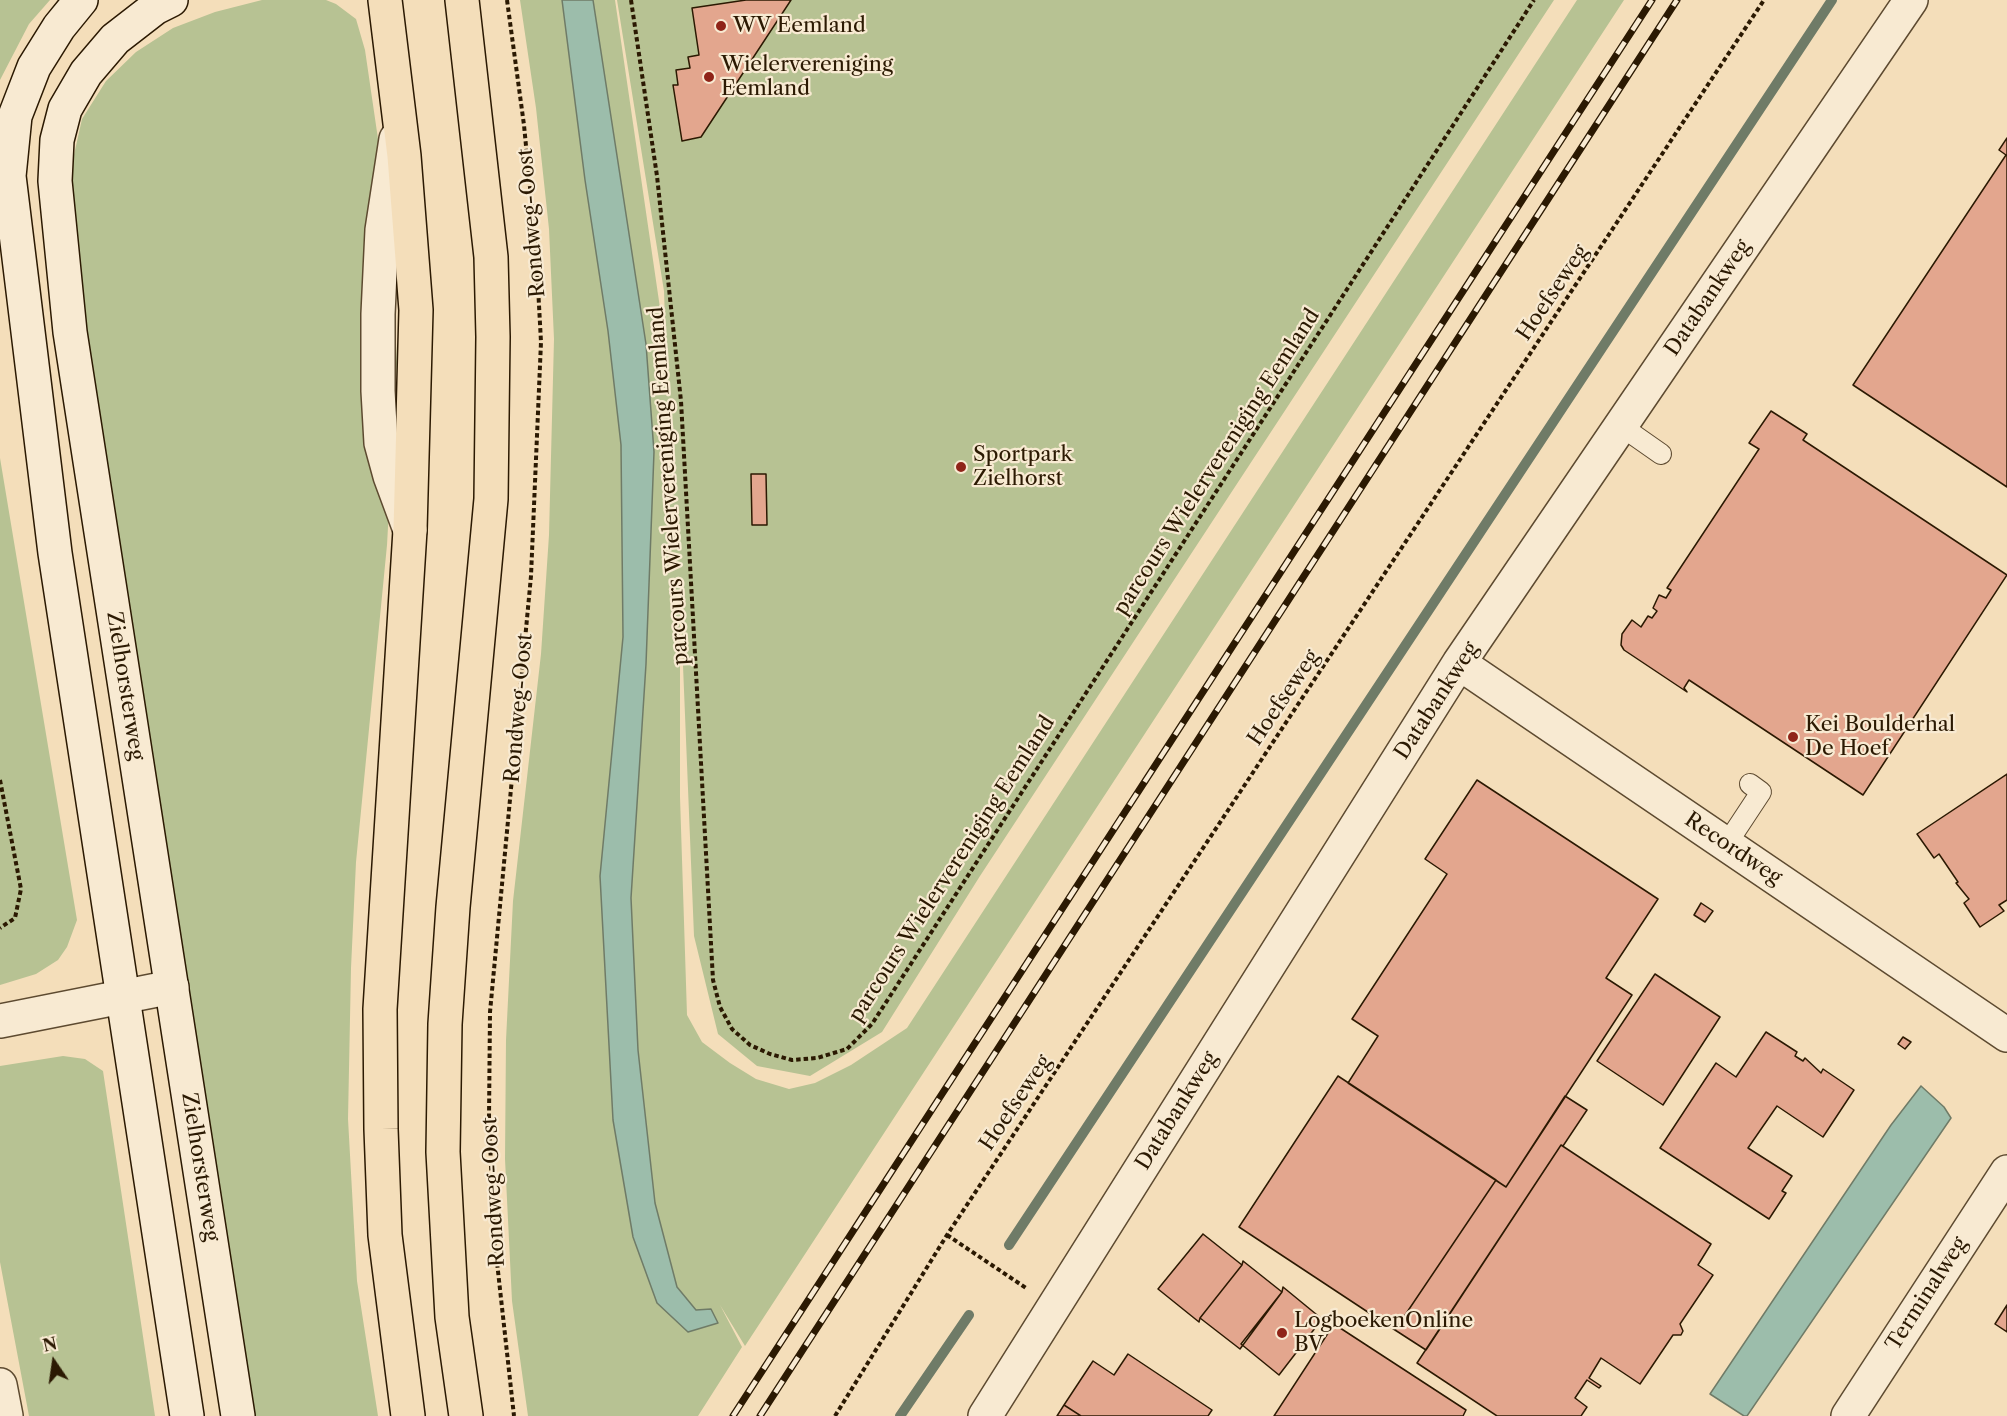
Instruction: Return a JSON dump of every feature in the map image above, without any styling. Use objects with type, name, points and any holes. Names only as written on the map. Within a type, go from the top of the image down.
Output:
[{"type":"main road","points":[[81,0],[59,27],[30,77],[15,116],[9,176],[55,554],[187,1416]]},
{"type":"main road","name":"Zielhorsterweg","points":[[171,0],[155,8],[116,39],[86,73],[65,110],[57,140],[55,181],[70,332],[238,1416]]},
{"type":"main road","points":[[385,0],[399,120],[416,310],[410,530],[380,1009],[385,1235],[408,1416]]},
{"type":"main road","name":"Rondweg-Oost","points":[[462,0],[491,257],[493,337],[491,499],[453,907],[445,1024],[444,1164],[452,1317],[466,1416]]},
{"type":"main road","name":"Databankweg","points":[[984,1416],[1460,663],[1911,0]]},
{"type":"main road","name":"Recordweg","points":[[1460,663],[2007,1035]]},
{"type":"main road","points":[[0,1021],[172,987]]},
{"type":"main road","name":"Terminalweg","points":[[1848,1416],[2007,1172]]},
{"type":"main road","points":[[0,1385],[6,1416]]},
{"type":"lane","points":[[1621,426],[1661,454]]},
{"type":"lane","points":[[1726,845],[1761,792],[1750,784]]},
{"type":"path","name":"Rondweg-Oost","points":[[507,0],[535,239],[541,342],[531,576],[490,1012],[489,1118],[494,1235],[514,1416]]},
{"type":"path","name":"parcours Wielervereniging Eemland","points":[[630,0],[657,176],[681,401],[713,980],[720,1007],[732,1029],[750,1045],[792,1060],[817,1058],[847,1049],[872,1024],[1534,0]]},
{"type":"path","name":"Hoefseweg","points":[[835,1416],[947,1235],[1764,0]]},
{"type":"path","points":[[0,780],[21,889],[15,918],[0,928]]},
{"type":"path","points":[[947,1235],[1054,1306]]},
{"type":"shaded area","points":[[0,0],[50,0],[29,24],[0,80]]},
{"type":"shaded area","points":[[262,0],[326,0],[336,4],[356,19],[365,50],[390,221],[397,363],[387,545],[356,862],[348,1119],[357,1281],[378,1416],[252,1416],[79,321],[69,177],[82,119],[106,81],[136,52],[173,28],[215,12]]},
{"type":"shaded area","name":"Sportpark Zielhorst","points":[[520,0],[562,0],[585,180],[608,331],[621,445],[623,637],[600,876],[613,1120],[633,1237],[657,1303],[696,1310],[677,1287],[655,1203],[638,1050],[631,898],[646,664],[654,452],[646,344],[593,0],[615,0],[666,349],[664,291],[617,0],[1554,0],[980,876],[882,1032],[810,1076],[757,1066],[718,1034],[694,936],[680,592],[680,797],[687,1015],[702,1042],[730,1063],[756,1079],[789,1089],[815,1083],[851,1065],[907,1028],[1577,0],[1624,0],[745,1346],[720,1305],[742,1347],[698,1416],[528,1416],[512,1301],[505,1159],[506,1040],[513,901],[541,654],[549,535],[554,339],[549,229],[536,108]]},
{"type":"shaded area","points":[[562,0],[593,0],[646,344],[654,452],[646,664],[631,898],[638,1050],[655,1203],[677,1287],[696,1310],[711,1309],[718,1323],[688,1332],[657,1303],[633,1237],[613,1120],[600,876],[623,637],[621,445],[608,331],[585,180]]},
{"type":"shaded area","points":[[0,458],[77,920],[67,947],[58,960],[36,974],[0,985]]},
{"type":"shaded area","points":[[63,1056],[85,1059],[103,1071],[155,1416],[29,1416],[0,1262],[0,1066]]},
{"type":"shaded area","points":[[1921,1086],[1944,1107],[1951,1118],[1747,1416],[1744,1416],[1710,1394],[1891,1125]]},
{"type":"building","name":"Wielervereniging Eemland","points":[[746,0],[791,0],[701,137],[682,141],[673,85],[678,85],[676,70],[690,68],[688,57],[699,55],[692,8]]},
{"type":"building","points":[[2007,138],[2007,487],[1853,385],[2006,155],[1999,150]]},
{"type":"building","points":[[1771,411],[1807,434],[1803,440],[2007,575],[1863,795],[1689,680],[1684,688],[1687,692],[1624,650],[1621,645],[1622,634],[1632,620],[1641,627],[1648,616],[1652,618],[1657,611],[1653,608],[1659,595],[1666,598],[1671,590],[1667,588],[1759,449],[1749,443]]},
{"type":"building","points":[[751,474],[766,474],[767,525],[752,525]]},
{"type":"building","points":[[2007,774],[2007,900],[1999,905],[2004,911],[1980,927],[1964,903],[1969,899],[1956,883],[1958,882],[1939,854],[1934,858],[1917,834]]},
{"type":"building","points":[[1477,780],[1658,899],[1606,978],[1632,995],[1506,1187],[1348,1083],[1378,1036],[1352,1019],[1447,874],[1425,859]]},
{"type":"building","points":[[1701,903],[1713,911],[1705,922],[1694,915]]},
{"type":"building","points":[[1655,974],[1720,1017],[1663,1105],[1597,1061]]},
{"type":"building","points":[[1766,1032],[1797,1052],[1795,1056],[1803,1061],[1805,1058],[1821,1073],[1823,1069],[1854,1090],[1823,1137],[1777,1106],[1748,1148],[1792,1176],[1782,1191],[1786,1193],[1769,1219],[1660,1148],[1716,1063],[1736,1077]]},
{"type":"building","points":[[1903,1037],[1911,1042],[1905,1049],[1898,1044]]},
{"type":"building","points":[[1338,1076],[1496,1180],[1395,1330],[1239,1227]]},
{"type":"building","points":[[1565,1096],[1587,1110],[1563,1146],[1561,1145],[1426,1350],[1395,1330],[1496,1180],[1506,1187]]},
{"type":"building","points":[[1561,1145],[1711,1244],[1698,1265],[1713,1275],[1680,1324],[1683,1331],[1681,1335],[1673,1335],[1640,1384],[1601,1358],[1589,1378],[1601,1386],[1599,1388],[1587,1380],[1575,1398],[1587,1407],[1581,1416],[1497,1416],[1417,1363]]},
{"type":"building","points":[[1203,1234],[1242,1265],[1199,1322],[1158,1289]]},
{"type":"building","points":[[1243,1261],[1282,1292],[1240,1349],[1200,1318]]},
{"type":"building","points":[[1283,1287],[1322,1319],[1279,1375],[1241,1344],[1282,1292]]},
{"type":"building","points":[[2007,1305],[2007,1332],[1995,1324]]},
{"type":"building","points":[[1334,1324],[1466,1410],[1463,1416],[1274,1416]]},
{"type":"building","points":[[1128,1354],[1212,1410],[1208,1416],[1081,1416],[1064,1405],[1093,1361],[1114,1375]]},
{"type":"building","points":[[1064,1405],[1081,1416],[1057,1416]]},
{"type":"waterway","points":[[1009,1245],[1832,0]]},
{"type":"waterway","points":[[900,1416],[969,1315]]},
{"type":"railway","points":[[733,1416],[1652,0]]},
{"type":"railway","points":[[760,1416],[1677,0]]},
{"type":"place","name":"WV Eemland","points":[[721,26]]},
{"type":"place","name":"Wielervereniging Eemland","points":[[709,77]]},
{"type":"place","name":"Sportpark Zielhorst","points":[[961,467]]},
{"type":"place","name":"Kei Boulderhal De Hoef","points":[[1793,737]]},
{"type":"place","name":"LogboekenOnline BV","points":[[1282,1333]]}]
